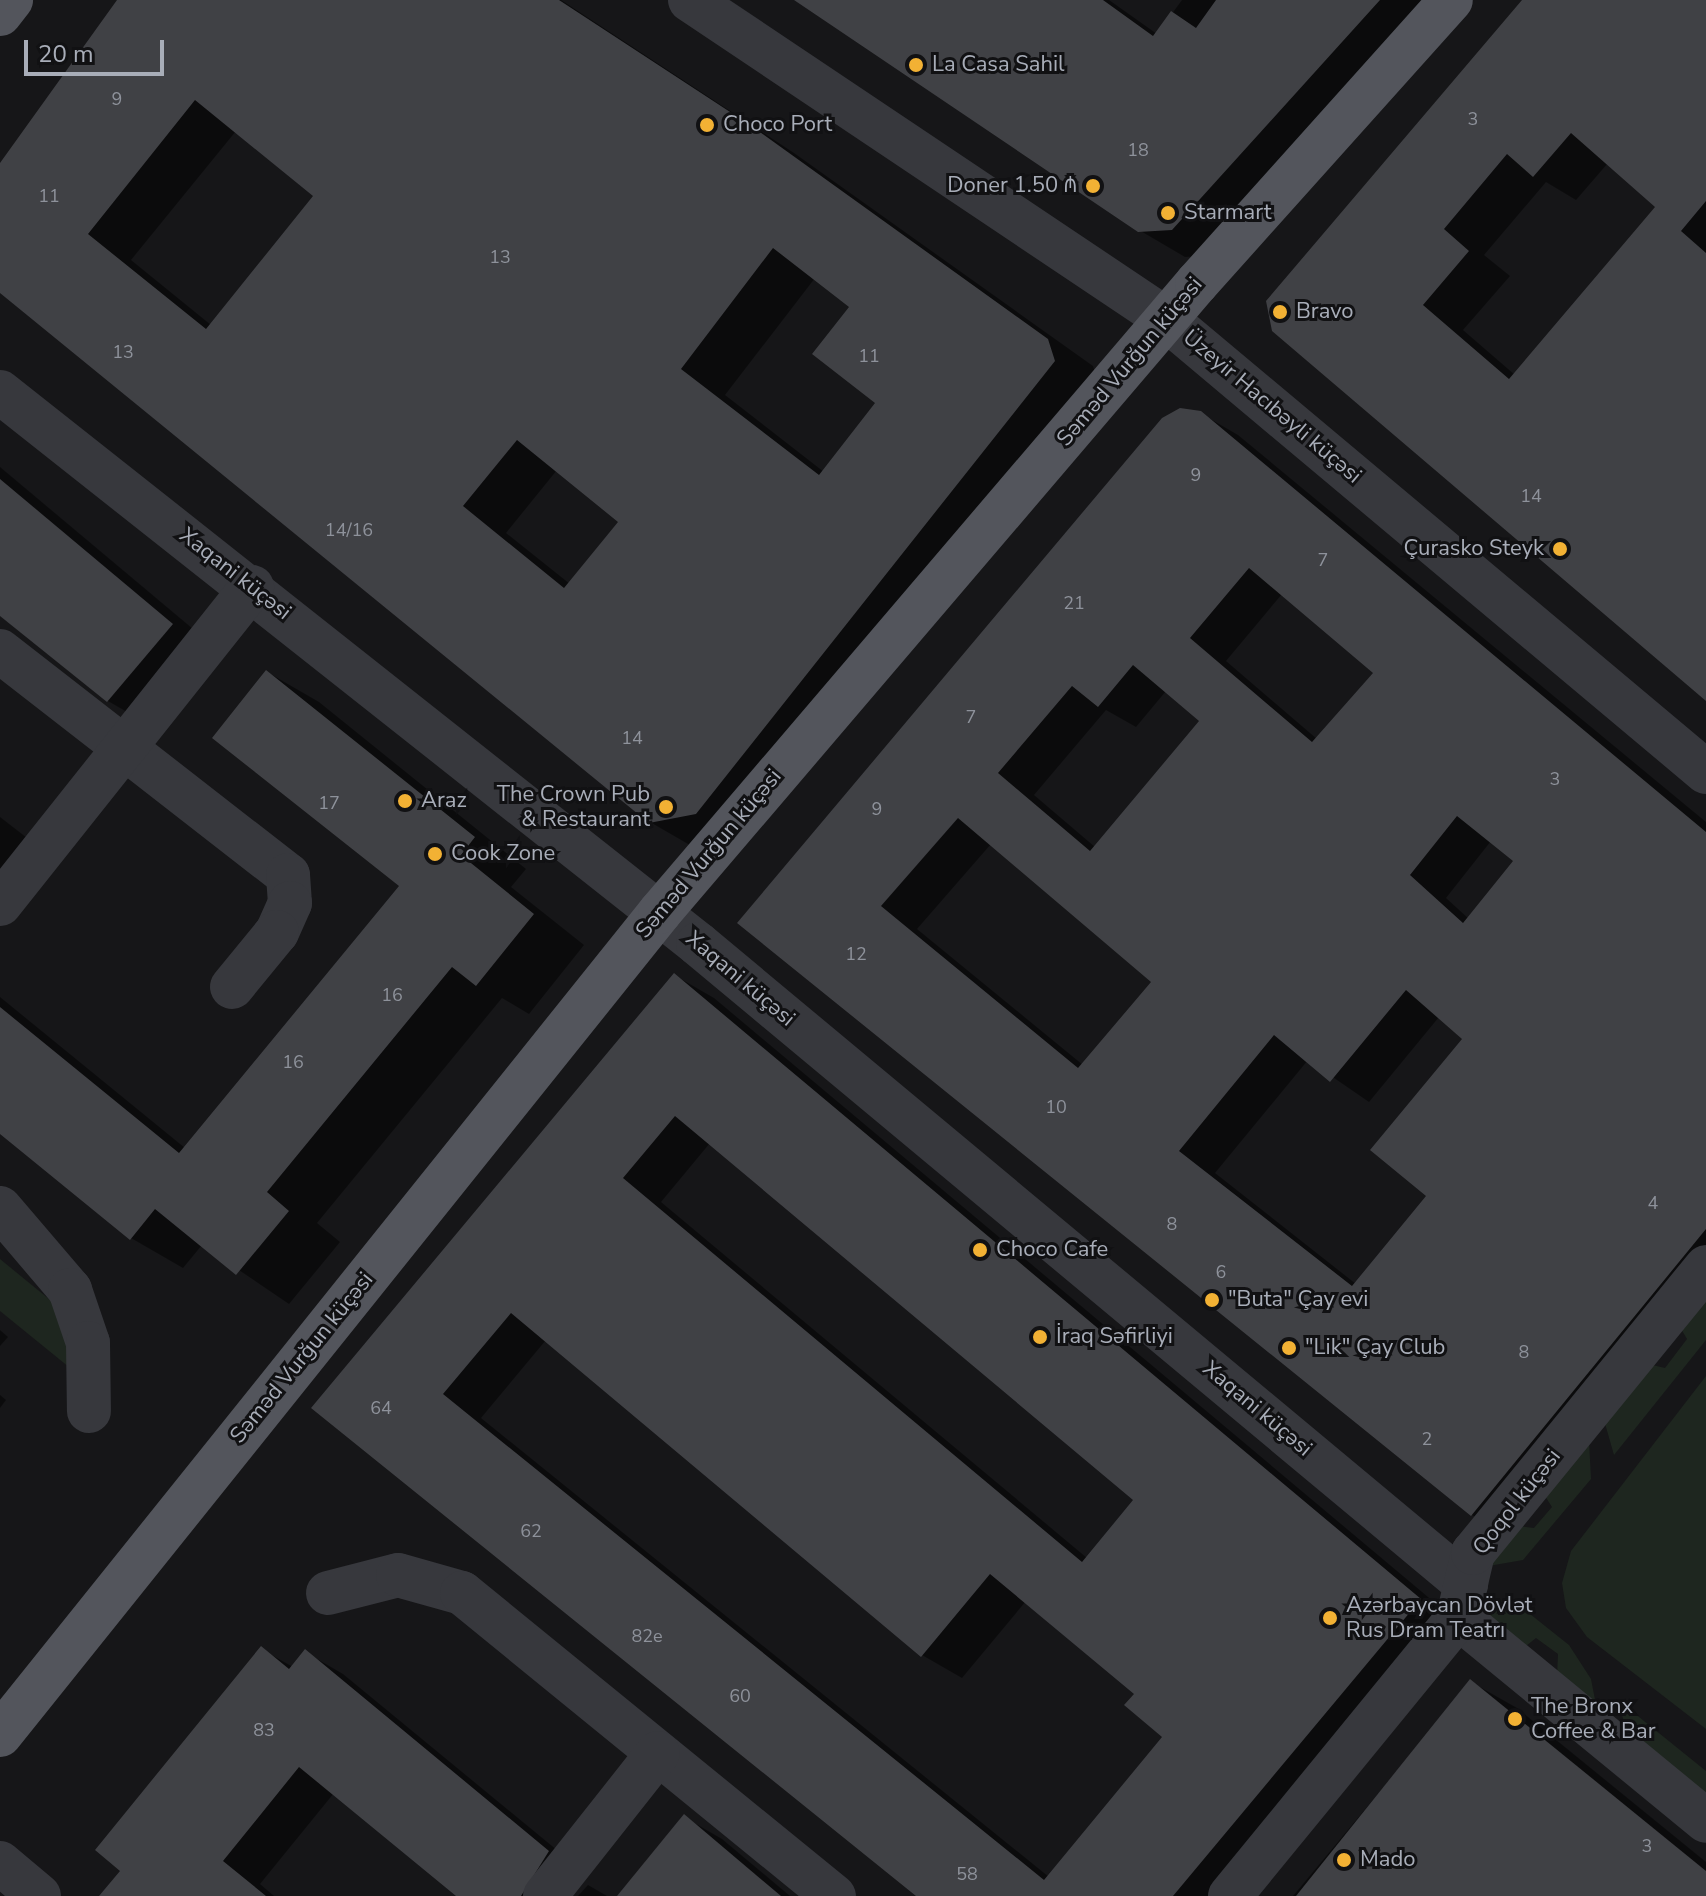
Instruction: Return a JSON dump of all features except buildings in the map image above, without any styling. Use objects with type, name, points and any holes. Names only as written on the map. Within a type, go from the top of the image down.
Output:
[{"type":"main road","points":[[0,14],[11,0]]},
{"type":"main road","name":"Səməd Vurğun küçəsi","points":[[0,1735],[660,912],[1166,319],[1451,0]]},
{"type":"street","name":"Üzeyir Hacıbəyli küçəsi","points":[[690,0],[1166,319],[1706,772]]},
{"type":"street","name":"Xaqani küçəsi","points":[[0,392],[252,587],[660,912],[1222,1380],[1706,1821]]},
{"type":"street","points":[[0,904],[128,752],[252,587]]},
{"type":"street","points":[[0,651],[288,875],[290,903],[277,932],[232,987]]},
{"type":"street","points":[[0,1208],[70,1290],[88,1343],[89,1411]]},
{"type":"street","name":"Qoqol küçəsi","points":[[1230,1896],[1462,1601],[1473,1553],[1706,1267]]},
{"type":"street","points":[[328,1593],[398,1575],[462,1593],[834,1896]]},
{"type":"street","points":[[545,1896],[658,1753]]},
{"type":"street","points":[[0,1863],[39,1896]]},
{"type":"shaded area","points":[[0,1259],[55,1304],[75,1372],[0,1311]]},
{"type":"shaded area","points":[[1706,1297],[1706,1340],[1614,1455],[1604,1420],[1648,1364],[1665,1368],[1687,1339],[1680,1327]]},
{"type":"shaded area","points":[[1706,1376],[1706,1729],[1587,1637],[1566,1608],[1562,1583],[1571,1551]]},
{"type":"shaded area","points":[[1589,1440],[1591,1479],[1523,1560],[1477,1568],[1519,1526],[1534,1528],[1552,1507],[1545,1496]]},
{"type":"shaded area","points":[[1482,1599],[1515,1602],[1569,1645],[1591,1679],[1597,1710],[1557,1677],[1558,1654],[1536,1638],[1526,1646],[1474,1608]]},
{"type":"shaded area","points":[[1618,1700],[1706,1771],[1706,1800],[1625,1726]]},
{"type":"place","name":"La Casa Sahil","points":[[916,65]]},
{"type":"place","name":"Choco Port","points":[[707,125]]},
{"type":"place","name":"Doner 1.50 ₼","points":[[1093,186]]},
{"type":"place","name":"Starmart","points":[[1168,213]]},
{"type":"place","name":"Bravo","points":[[1280,312]]},
{"type":"place","name":"Çurasko Steyk","points":[[1560,549]]},
{"type":"place","name":"Araz","points":[[405,801]]},
{"type":"place","name":"The Crown Pub & Restaurant","points":[[666,807]]},
{"type":"place","name":"Cook Zone","points":[[435,854]]},
{"type":"place","name":"Choco Cafe","points":[[980,1250]]},
{"type":"place","name":"\"Buta\" Çay evi","points":[[1212,1300]]},
{"type":"place","name":"İraq Səfirliyi","points":[[1040,1337]]},
{"type":"place","name":"\"Lik\" Çay Club","points":[[1289,1348]]},
{"type":"place","name":"Azərbaycan Dövlət Rus Dram Teatrı","points":[[1330,1618]]},
{"type":"place","name":"The Bronx Coffee & Bar","points":[[1515,1719]]},
{"type":"place","name":"Mado","points":[[1344,1860]]}]
